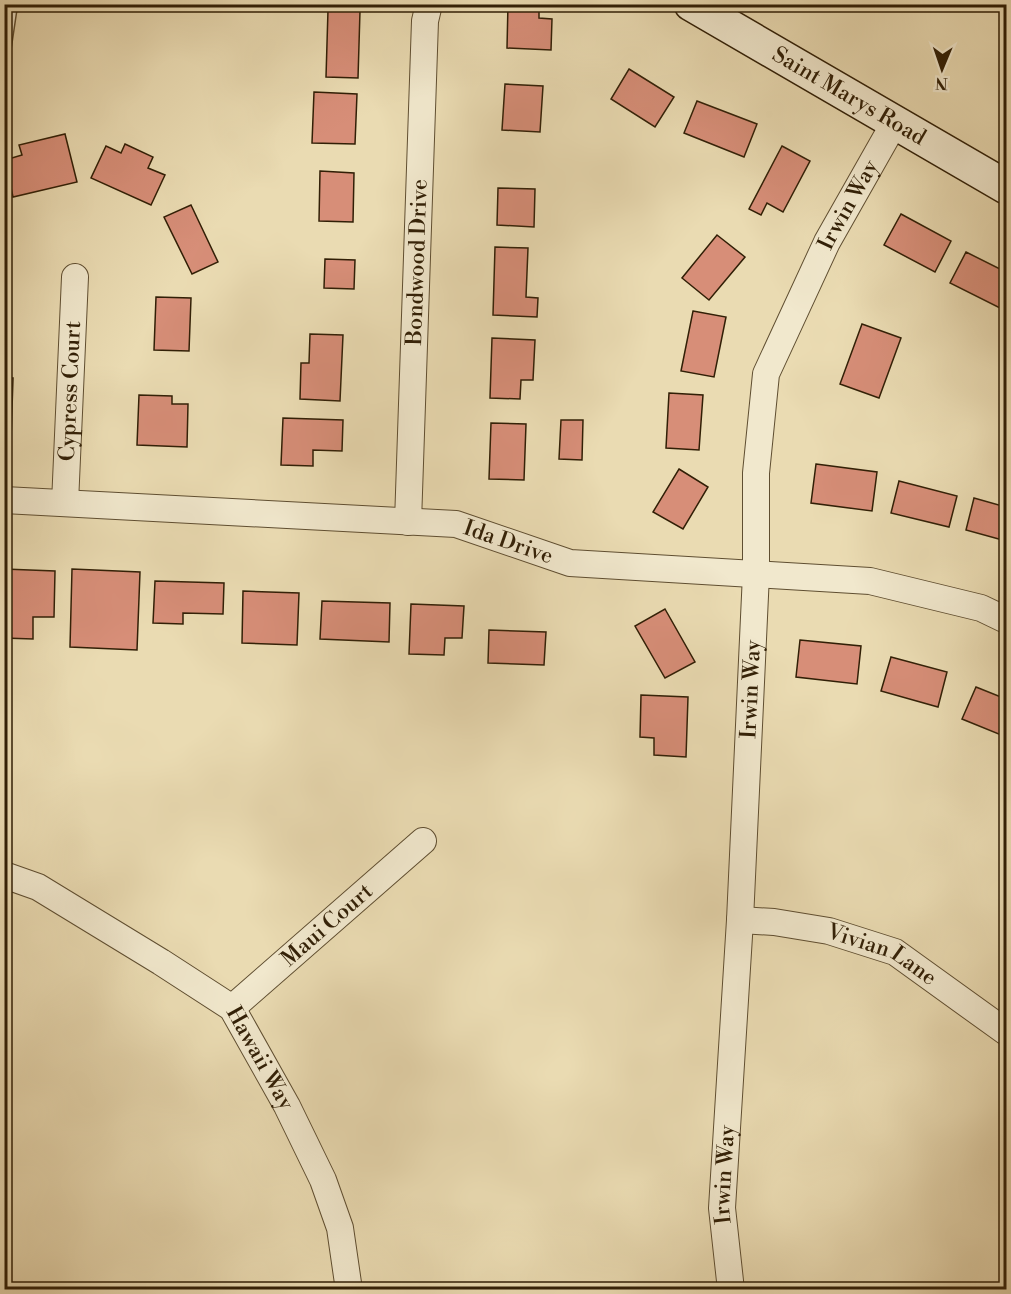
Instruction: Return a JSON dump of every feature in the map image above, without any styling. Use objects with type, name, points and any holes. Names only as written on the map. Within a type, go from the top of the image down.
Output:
[{"type":"main road","name":"Saint Marys Road","points":[[691,4],[1006,187]]},
{"type":"street","name":"Bondwood Drive","points":[[408,522],[425,21],[429,4]]},
{"type":"street","name":"Irwin Way","points":[[731,1290],[722,1208],[740,920],[756,574],[756,473],[766,374],[827,242],[895,122]]},
{"type":"street","name":"Cypress Court","points":[[65,503],[75,277]]},
{"type":"street","name":"Ida Drive","points":[[4,500],[456,524],[570,563],[870,581],[981,608],[1006,620]]},
{"type":"street","name":"Maui Court","points":[[232,1008],[423,842]]},
{"type":"street","name":"Hawaii Way","points":[[4,875],[38,887],[232,1008],[287,1106],[323,1180],[340,1228],[349,1290]]},
{"type":"street","name":"Vivian Lane","points":[[740,920],[774,922],[829,931],[895,952],[1006,1032]]},
{"type":"lane","points":[[4,51],[11,4]]},
{"type":"building","points":[[508,4],[539,4],[539,18],[552,19],[551,50],[507,48]]},
{"type":"building","points":[[328,10],[360,11],[358,78],[326,77]]},
{"type":"building","points":[[629,69],[674,97],[655,127],[611,99]]},
{"type":"building","points":[[505,84],[543,86],[540,132],[502,130]]},
{"type":"building","points":[[314,92],[357,94],[355,144],[312,143]]},
{"type":"building","points":[[697,101],[757,124],[744,157],[684,133]]},
{"type":"building","points":[[65,134],[77,182],[13,197],[5,160],[22,155],[19,145]]},
{"type":"building","points":[[125,144],[153,157],[148,168],[165,175],[151,205],[91,178],[106,146],[121,153]]},
{"type":"building","points":[[782,146],[810,161],[783,212],[767,203],[761,215],[749,209]]},
{"type":"building","points":[[320,171],[354,173],[353,222],[319,221]]},
{"type":"building","points":[[498,188],[535,189],[534,227],[497,225]]},
{"type":"building","points":[[191,205],[218,262],[192,274],[164,217]]},
{"type":"building","points":[[901,214],[951,241],[935,272],[884,245]]},
{"type":"building","points":[[717,235],[745,257],[709,300],[682,278]]},
{"type":"building","points":[[495,247],[528,248],[526,297],[538,298],[537,317],[493,315]]},
{"type":"building","points":[[966,252],[1006,272],[1006,311],[950,283]]},
{"type":"building","points":[[325,259],[355,260],[354,289],[324,288]]},
{"type":"building","points":[[156,297],[191,298],[189,351],[154,350]]},
{"type":"building","points":[[693,311],[726,317],[714,377],[681,371]]},
{"type":"building","points":[[862,324],[901,338],[879,398],[840,384]]},
{"type":"building","points":[[310,334],[343,335],[340,401],[300,399],[301,363],[309,363]]},
{"type":"building","points":[[492,338],[535,340],[533,380],[521,380],[520,399],[490,398]]},
{"type":"building","points":[[4,378],[13,378],[11,440],[4,440]]},
{"type":"building","points":[[669,393],[703,395],[699,450],[666,448]]},
{"type":"building","points":[[139,395],[172,396],[172,404],[188,404],[187,447],[137,445]]},
{"type":"building","points":[[283,418],[343,420],[342,451],[313,450],[313,466],[281,465]]},
{"type":"building","points":[[561,420],[583,420],[582,460],[559,459]]},
{"type":"building","points":[[491,423],[526,424],[524,480],[489,479]]},
{"type":"building","points":[[816,464],[877,472],[872,511],[811,503]]},
{"type":"building","points":[[679,469],[708,487],[683,529],[653,512]]},
{"type":"building","points":[[899,481],[957,496],[949,527],[891,513]]},
{"type":"building","points":[[974,498],[1006,507],[1006,541],[966,530]]},
{"type":"building","points":[[4,569],[55,571],[54,617],[33,617],[33,639],[4,638]]},
{"type":"building","points":[[72,569],[140,572],[137,650],[70,647]]},
{"type":"building","points":[[155,581],[224,583],[223,614],[183,613],[183,624],[153,623]]},
{"type":"building","points":[[243,591],[299,593],[297,645],[242,643]]},
{"type":"building","points":[[322,601],[390,603],[389,642],[320,639]]},
{"type":"building","points":[[411,604],[464,606],[462,638],[445,638],[444,655],[409,654]]},
{"type":"building","points":[[665,609],[695,662],[665,678],[635,626]]},
{"type":"building","points":[[489,630],[546,632],[544,665],[488,663]]},
{"type":"building","points":[[800,640],[861,646],[857,684],[796,677]]},
{"type":"building","points":[[891,657],[947,672],[938,707],[881,691]]},
{"type":"building","points":[[976,687],[1006,699],[1006,737],[962,719]]},
{"type":"building","points":[[641,695],[688,697],[686,757],[654,755],[654,738],[640,737]]}]
